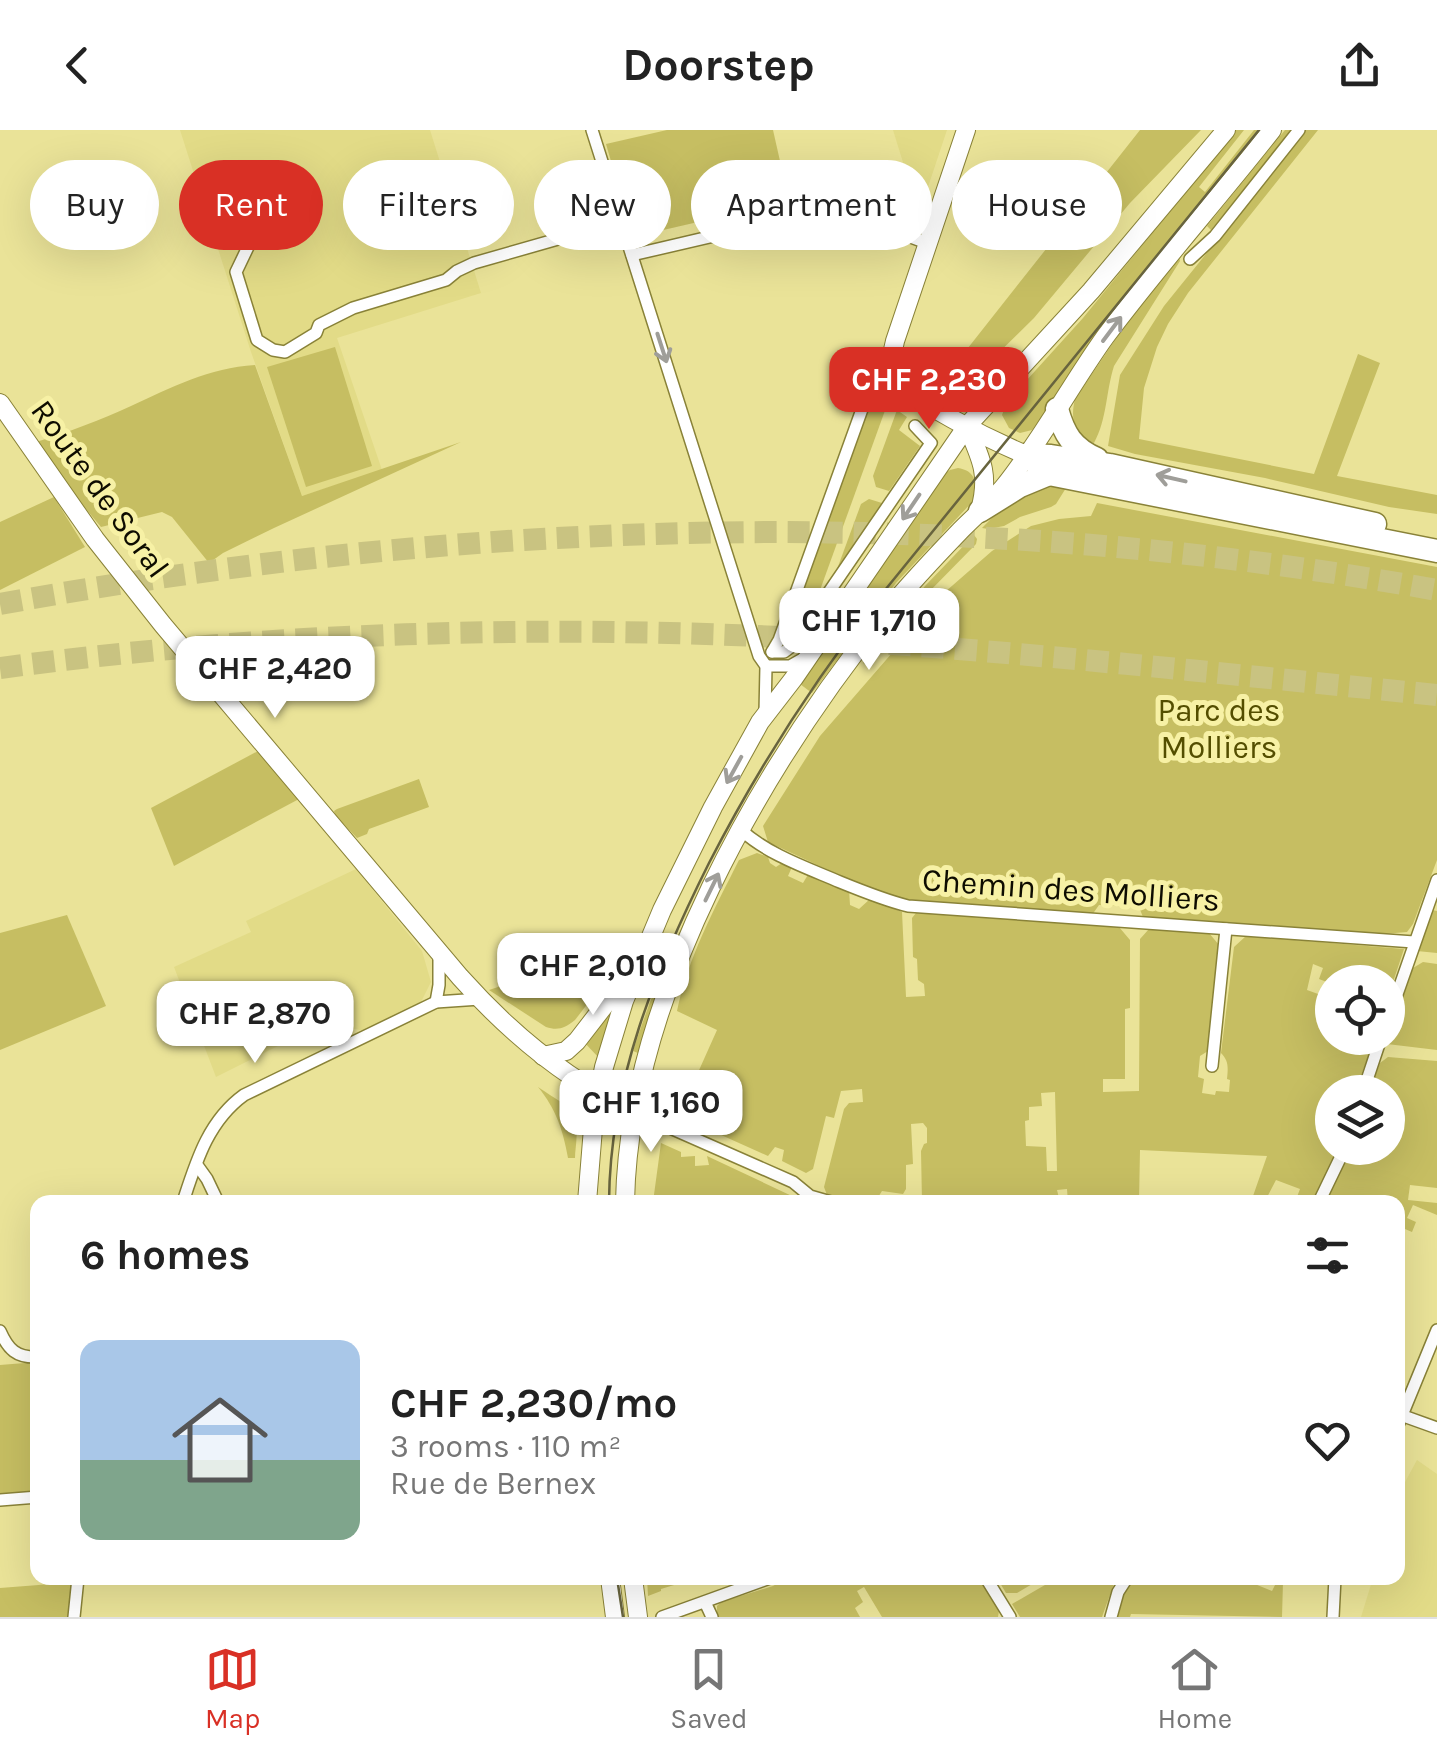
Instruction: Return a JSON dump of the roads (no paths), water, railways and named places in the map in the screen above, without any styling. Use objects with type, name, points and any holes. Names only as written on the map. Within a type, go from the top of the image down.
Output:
[{"type":"highway","points":[[1057,409],[1074,446],[1110,465]]},
{"type":"highway","points":[[1026,456],[1110,465],[1437,536]]},
{"type":"highway","points":[[1026,456],[1050,474],[1437,551]]},
{"type":"highway","points":[[980,511],[1011,491],[1050,474]]},
{"type":"main road","points":[[932,229],[966,130]]},
{"type":"main road","points":[[587,1195],[598,1094],[617,1020],[640,959],[701,831],[765,715],[966,426],[1091,290],[1226,130]]},
{"type":"main road","points":[[624,1195],[634,1112],[683,949],[741,830],[796,738],[849,660],[917,577],[1003,488],[1120,317],[1272,130]]},
{"type":"main road","points":[[925,250],[895,341],[892,367],[898,381],[966,426],[1026,456]]},
{"type":"main road","name":"Route de Soral","points":[[0,403],[96,539],[152,610],[480,999],[543,1056],[598,1094],[634,1112]]},
{"type":"main road","points":[[966,426],[984,468],[986,488],[980,511]]},
{"type":"main road","points":[[543,1056],[566,1051],[577,1041],[640,959]]},
{"type":"main road","points":[[602,1617],[611,1585]]},
{"type":"main road","points":[[611,1585],[616,1617]]},
{"type":"main road","points":[[634,1585],[638,1617]]},
{"type":"street","points":[[592,130],[602,160]]},
{"type":"street","points":[[1190,259],[1214,236],[1299,130]]},
{"type":"street","points":[[632,255],[691,242]]},
{"type":"street","points":[[247,250],[236,272],[257,340],[272,350],[285,352],[316,333],[319,326],[353,308],[446,280],[474,263],[534,245]]},
{"type":"street","points":[[630,250],[759,656],[766,666],[765,715]]},
{"type":"street","points":[[874,376],[772,652],[784,652],[792,646],[930,443],[915,426]]},
{"type":"street","points":[[766,666],[790,666],[808,656]]},
{"type":"street","name":"Chemin des Molliers","points":[[741,830],[778,855],[908,906],[1414,942]]},
{"type":"street","points":[[1405,969],[1433,905],[1437,880]]},
{"type":"street","points":[[1212,1066],[1226,929]]},
{"type":"street","points":[[436,1002],[439,952]]},
{"type":"street","points":[[186,1195],[212,1126],[244,1095],[436,1002],[480,999]]},
{"type":"street","points":[[634,1112],[793,1182],[805,1195]]},
{"type":"street","points":[[197,1165],[215,1195]]},
{"type":"street","points":[[1322,1195],[1337,1165]]},
{"type":"street","points":[[1405,1404],[1437,1330]]},
{"type":"street","points":[[0,1331],[10,1350],[30,1357]]},
{"type":"street","points":[[1405,1420],[1437,1428]]},
{"type":"street","points":[[0,1500],[30,1498]]},
{"type":"street","points":[[74,1617],[77,1585]]},
{"type":"street","points":[[662,1617],[751,1585]]},
{"type":"street","points":[[990,1585],[1010,1617]]},
{"type":"street","points":[[1111,1617],[1122,1585]]},
{"type":"street","points":[[1333,1617],[1335,1585]]},
{"type":"street","points":[[706,1602],[712,1617]]},
{"type":"tunnel","points":[[0,604],[179,575],[358,553],[538,539],[718,532],[898,534],[1078,544],[1258,562],[1437,590]]},
{"type":"tunnel","points":[[0,668],[298,639],[599,632],[798,638],[958,649],[1437,695]]},
{"type":"tram line","points":[[609,1195],[617,1113],[639,1027],[671,944],[747,793],[810,692],[881,595],[1259,130]]},
{"type":"tram line","points":[[618,1585],[623,1617]]},
{"type":"park label","name":"Parc des Molliers","points":[[1219,728]]}]
